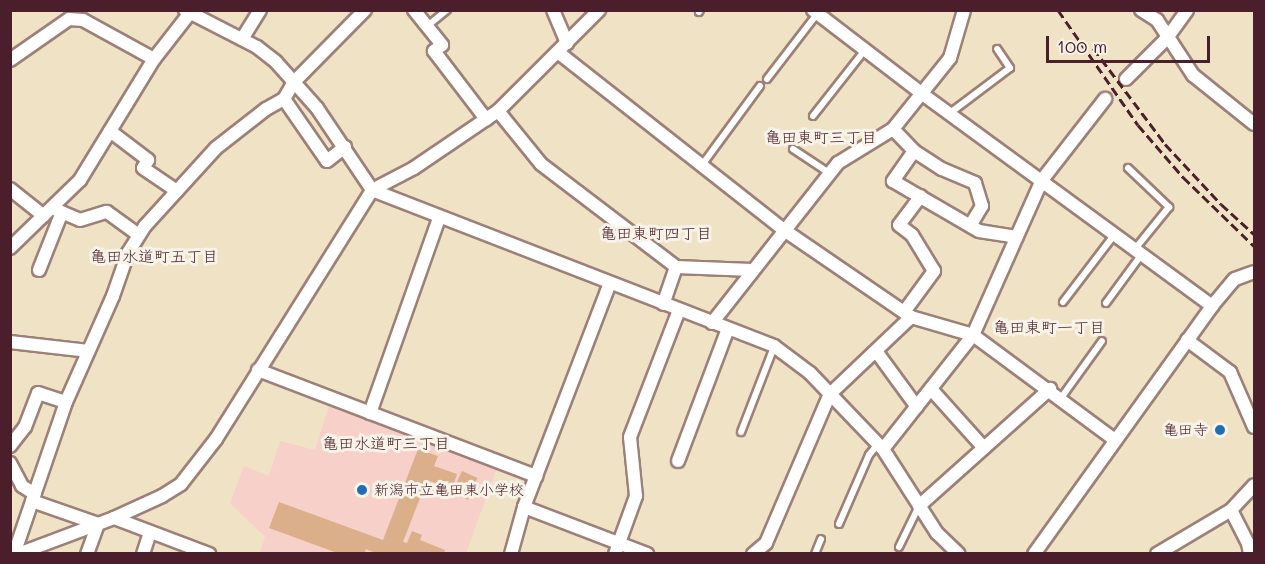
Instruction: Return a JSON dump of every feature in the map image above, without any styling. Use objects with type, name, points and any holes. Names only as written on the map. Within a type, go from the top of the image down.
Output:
[{"type":"street","points":[[242,39],[260,10]]},
{"type":"street","points":[[16,554],[66,402],[128,253],[139,236],[216,148],[266,109],[284,99],[294,82],[365,10]]},
{"type":"street","points":[[414,10],[442,45],[434,51],[486,119]]},
{"type":"street","points":[[554,10],[563,48],[702,165],[784,230],[907,314],[974,335],[1050,389],[1115,440]]},
{"type":"street","points":[[16,554],[114,518],[162,496],[181,484],[216,439],[372,190],[414,168],[498,111],[563,48],[598,10]]},
{"type":"street","points":[[712,323],[838,163],[893,129],[950,58],[964,10]]},
{"type":"street","points":[[1141,10],[1157,20],[1193,75],[1254,124]]},
{"type":"street","points":[[1126,79],[1167,38],[1187,10]]},
{"type":"street","points":[[10,248],[53,212],[80,180],[154,59],[187,12],[242,39],[276,62],[317,108],[372,190],[438,218],[774,346],[810,373],[881,447],[938,533],[959,554]]},
{"type":"street","points":[[815,12],[921,93],[1212,306]]},
{"type":"street","points":[[10,60],[69,19],[83,21],[154,59]]},
{"type":"street","points":[[284,99],[327,162],[345,147]]},
{"type":"street","points":[[881,447],[917,407],[974,335],[1042,180],[1106,99]]},
{"type":"street","points":[[498,111],[541,164],[676,267],[752,270]]},
{"type":"street","points":[[893,129],[914,151],[942,168],[975,183],[982,206],[970,225]]},
{"type":"street","points":[[110,131],[148,160],[143,168],[177,191]]},
{"type":"street","points":[[914,151],[893,181],[979,231],[1017,237]]},
{"type":"street","points":[[10,189],[53,212],[80,220],[107,213],[139,236]]},
{"type":"street","points":[[753,554],[766,543],[830,394],[876,351],[907,314],[934,271],[912,235],[899,225],[921,196]]},
{"type":"street","points":[[39,270],[53,212]]},
{"type":"street","points":[[370,413],[438,218]]},
{"type":"street","points":[[663,304],[676,267]]},
{"type":"street","points":[[1034,554],[1212,306],[1235,279],[1254,272]]},
{"type":"street","points":[[511,554],[524,507],[610,283]]},
{"type":"street","points":[[617,548],[636,496],[630,437],[679,310]]},
{"type":"street","points":[[678,461],[728,329]]},
{"type":"street","points":[[1187,340],[1230,372],[1254,427]]},
{"type":"street","points":[[10,342],[88,351]]},
{"type":"street","points":[[876,351],[917,407]]},
{"type":"street","points":[[258,370],[536,476]]},
{"type":"street","points":[[931,389],[984,448]]},
{"type":"street","points":[[919,506],[1050,389]]},
{"type":"street","points":[[10,446],[25,427],[38,393],[66,402]]},
{"type":"street","points":[[10,463],[22,486],[34,497],[98,524]]},
{"type":"street","points":[[1157,554],[1231,510],[1254,485]]},
{"type":"street","points":[[524,507],[617,548],[647,554]]},
{"type":"street","points":[[1231,510],[1251,546]]},
{"type":"street","points":[[114,518],[209,554]]},
{"type":"street","points":[[87,554],[98,524]]},
{"type":"street","points":[[143,554],[150,532]]},
{"type":"lane","points":[[426,27],[447,10]]},
{"type":"lane","points":[[767,79],[815,12]]},
{"type":"lane","points":[[950,114],[1010,68],[997,49]]},
{"type":"lane","points":[[813,116],[865,50]]},
{"type":"lane","points":[[702,165],[760,86]]},
{"type":"lane","points":[[793,149],[829,173]]},
{"type":"lane","points":[[1106,303],[1169,207],[1128,168]]},
{"type":"lane","points":[[1063,302],[1115,234]]},
{"type":"lane","points":[[1061,398],[1102,341]]},
{"type":"lane","points":[[741,432],[774,346]]},
{"type":"lane","points":[[840,524],[869,455],[881,447]]},
{"type":"lane","points":[[898,547],[919,506]]},
{"type":"lane","points":[[815,554],[821,539]]},
{"type":"shaded area","name":"新潟市立亀田東小学校","points":[[330,402],[497,468],[466,553],[260,553],[265,537],[230,503],[244,466],[269,476],[280,441],[315,450]]},
{"type":"building","points":[[418,449],[438,456],[434,466],[457,474],[452,489],[427,480],[403,542],[407,543],[412,531],[422,535],[420,540],[445,550],[444,554],[378,554],[366,549],[364,554],[340,554],[269,528],[279,502],[383,540]]},
{"type":"building","points":[[462,471],[478,478],[468,500],[452,493]]},
{"type":"railway","points":[[1058,10],[1138,125],[1183,177],[1254,246]]},
{"type":"railway","points":[[1093,48],[1165,144],[1221,204],[1254,234]]},
{"type":"place","name":"亀田寺","points":[[1220,430]]},
{"type":"place","name":"新潟市立亀田東小学校","points":[[362,490]]},
{"type":"district","name":"亀田東町三丁目","points":[[821,137]]},
{"type":"district","name":"亀田東町四丁目","points":[[656,233]]},
{"type":"district","name":"亀田水道町五丁目","points":[[154,256]]},
{"type":"district","name":"亀田東町一丁目","points":[[1049,327]]},
{"type":"district","name":"亀田水道町三丁目","points":[[386,443]]}]
